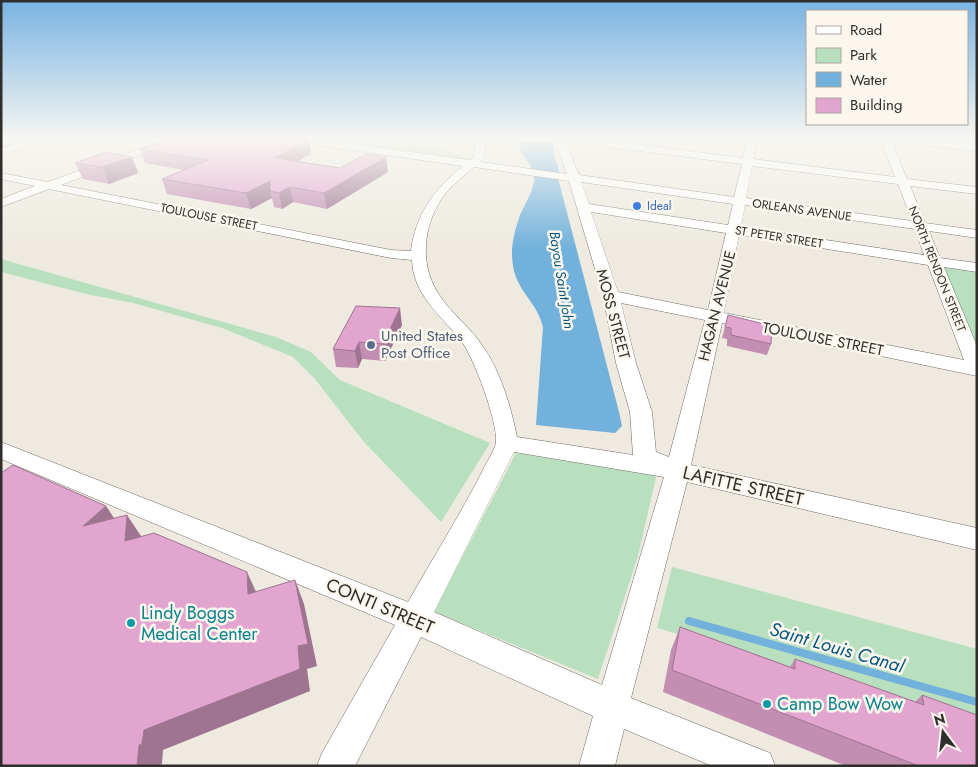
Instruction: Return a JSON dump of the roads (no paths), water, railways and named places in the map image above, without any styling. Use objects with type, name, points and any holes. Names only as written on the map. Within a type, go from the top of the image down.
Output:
[{"type":"street","name":"TOULOUSE STREET","points":[[1,176],[391,254],[418,256]]},
{"type":"street","points":[[1,203],[78,176]]},
{"type":"street","points":[[335,766],[488,483],[507,443],[490,380],[477,350],[458,324],[430,294],[419,267],[418,256],[422,226],[430,208],[451,176]]},
{"type":"street","name":"MOSS STREET","points":[[568,176],[582,207],[611,296],[626,363],[641,412],[644,456],[678,471]]},
{"type":"street","name":"ORLEANS AVENUE","points":[[586,176],[919,223],[977,234]]},
{"type":"street","name":"HAGAN AVENUE","points":[[597,766],[678,471],[735,229],[744,176]]},
{"type":"street","points":[[851,176],[977,191]]},
{"type":"street","name":"NORTH RENDON STREET","points":[[900,176],[977,369]]},
{"type":"street","name":"ST PETER STREET","points":[[582,207],[735,229],[977,268]]},
{"type":"street","name":"ORLEANS AVENUE","points":[[919,223],[977,227]]},
{"type":"street","name":"TOULOUSE STREET","points":[[611,296],[713,318],[977,369]]},
{"type":"street","name":"LAFITTE STREET","points":[[507,443],[678,471],[977,539]]},
{"type":"street","name":"CONTI STREET","points":[[1,450],[415,619],[612,706],[757,766]]},
{"type":"water","name":"Bayou Saint John","points":[[534,176],[559,176],[558,178],[619,412],[622,426],[615,433],[536,425],[543,327],[535,308],[516,276],[512,253],[513,238],[517,224],[532,190]]},
{"type":"waterway","name":"Saint Louis Canal","points":[[689,621],[977,702]]},
{"type":"place","name":"Ideal","points":[[637,206]]},
{"type":"place","name":"United States Post Office","points":[[371,345]]},
{"type":"place","name":"Lindy Boggs Medical Center","points":[[131,623]]},
{"type":"place","name":"Camp Bow Wow","points":[[767,704]]}]
